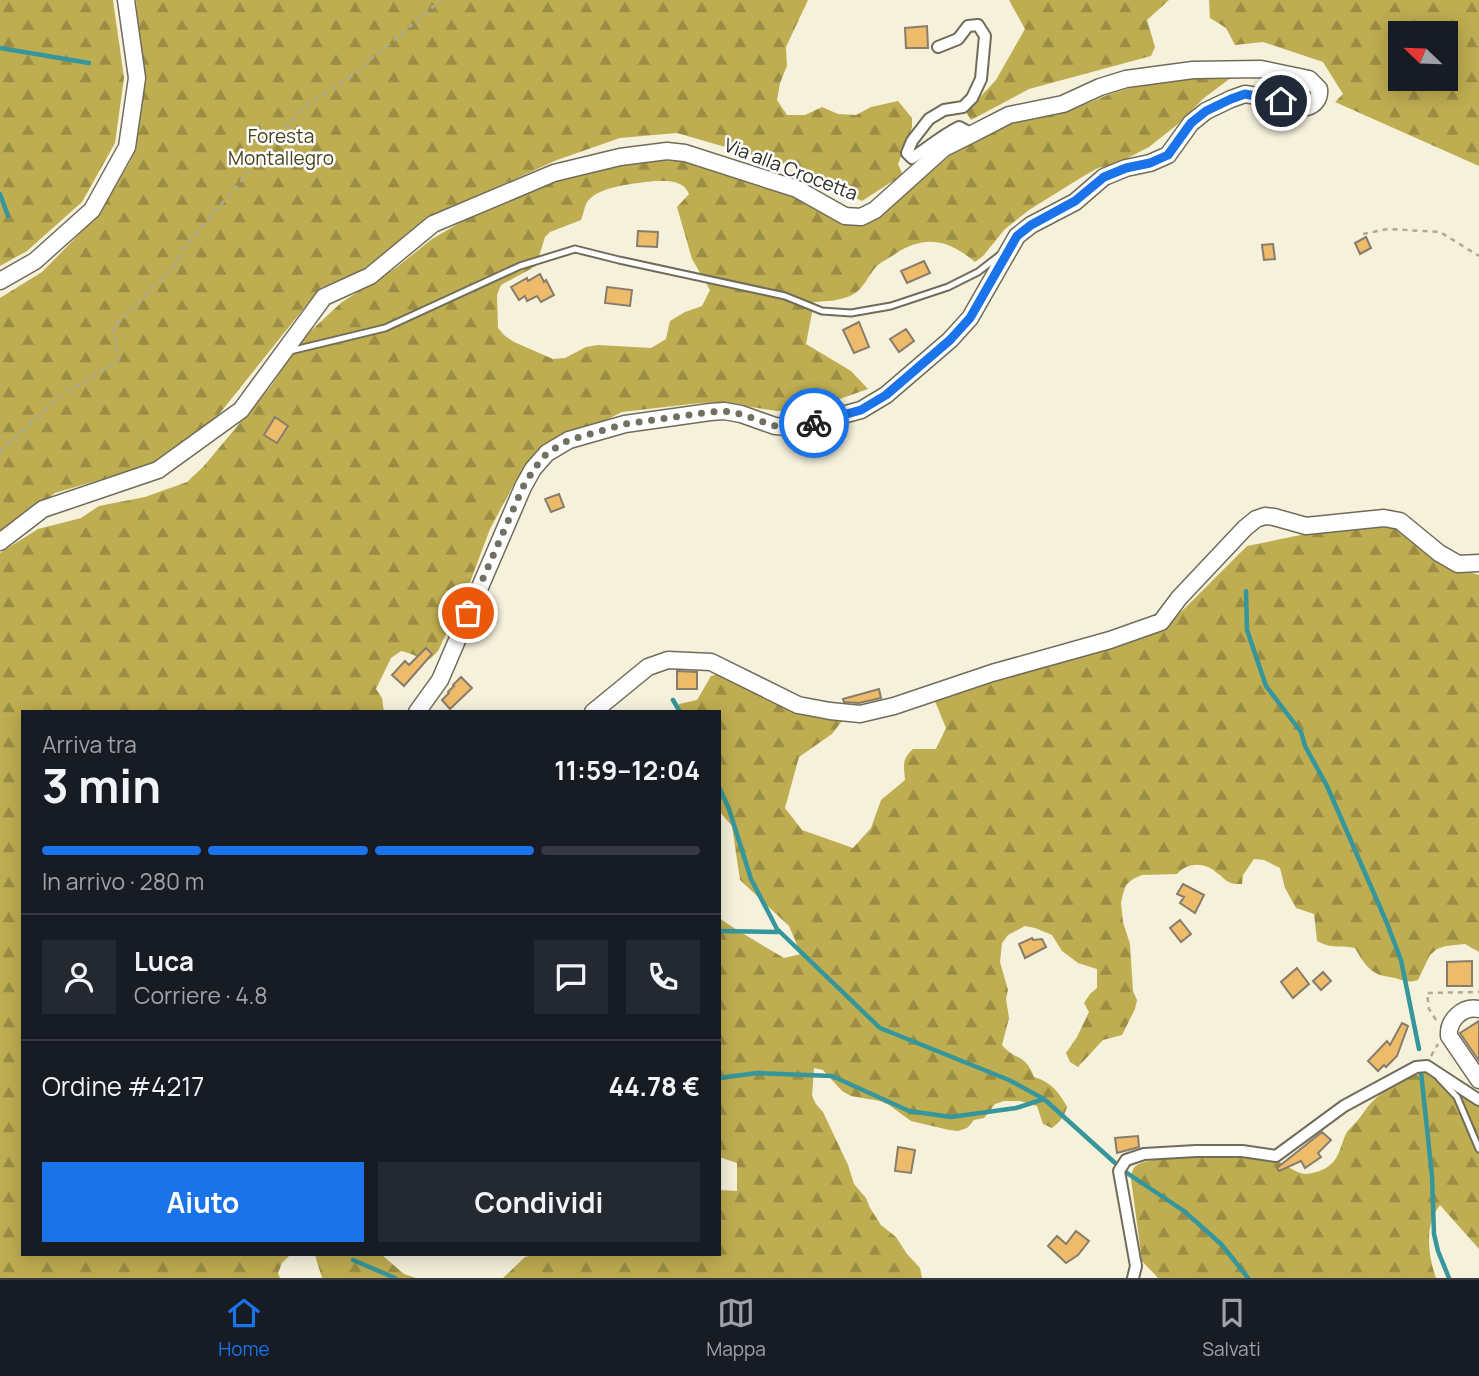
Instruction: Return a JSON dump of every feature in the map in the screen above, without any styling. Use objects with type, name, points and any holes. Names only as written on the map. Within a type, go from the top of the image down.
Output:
[{"type":"street","points":[[0,281],[35,261],[92,210],[127,148],[137,78],[126,0]]},
{"type":"street","points":[[938,47],[958,39],[968,26],[978,25],[985,36],[981,79],[972,98],[963,107],[944,110],[929,119],[912,141],[907,153],[912,158],[942,135],[959,127],[972,134]]},
{"type":"street","name":"Via alla Crocetta","points":[[0,542],[43,509],[158,470],[241,410],[324,296],[370,276],[433,224],[554,173],[620,157],[667,151],[685,153],[797,189],[845,216],[861,217],[875,210],[944,148],[1009,115],[1063,104],[1100,87],[1126,79],[1193,70],[1261,69],[1309,79],[1320,89],[1317,100],[1307,107],[1245,94],[1231,99],[1206,111],[1191,123],[1168,155],[1104,177],[1075,201],[1031,225],[1017,236],[970,318],[950,340],[886,395],[861,410],[789,427],[775,426],[724,411],[698,413],[625,424],[569,440],[547,453],[523,487],[440,680],[418,710]]},
{"type":"street","points":[[595,710],[648,667],[668,660],[710,663],[797,705],[860,714],[894,706],[1161,622],[1178,598],[1245,528],[1265,516],[1306,526],[1384,518],[1399,521],[1439,553],[1458,564],[1479,563]]},
{"type":"street","points":[[1479,1009],[1470,1007],[1454,1017],[1449,1028],[1449,1036],[1479,1080]]},
{"type":"street","points":[[1133,1278],[1136,1266],[1119,1171],[1126,1160],[1144,1154],[1196,1151],[1242,1151],[1276,1156],[1343,1106],[1411,1068],[1427,1066],[1479,1100]]},
{"type":"lane","points":[[284,352],[385,328],[520,266],[575,249],[785,296],[822,311],[851,313],[891,306],[948,286],[978,272],[1009,249]]},
{"type":"lane","points":[[1427,1066],[1457,1097],[1479,1149]]},
{"type":"path","points":[[0,453],[60,397],[119,360],[113,327],[178,263],[182,250],[305,106],[348,79],[441,0]]},
{"type":"path","points":[[1363,234],[1388,229],[1440,232],[1479,256]]},
{"type":"green space","points":[[0,0],[113,0],[124,78],[115,143],[82,202],[27,251],[0,266]]},
{"type":"green space","name":"Foresta Montallegro","points":[[136,0],[808,0],[786,47],[787,66],[777,100],[787,115],[805,115],[822,107],[838,114],[856,115],[871,107],[898,101],[912,118],[912,127],[898,164],[902,173],[862,201],[791,166],[677,133],[620,138],[557,160],[431,217],[361,271],[320,288],[216,418],[170,459],[55,493],[0,534],[0,298],[42,272],[97,216],[131,160],[143,84]]},
{"type":"green space","points":[[1009,0],[1169,0],[1147,20],[1155,47],[1151,56],[1029,89],[971,120],[966,112],[996,80],[1025,29]]},
{"type":"green space","points":[[1209,0],[1479,0],[1479,166],[1335,102],[1343,94],[1323,62],[1263,42],[1235,45],[1226,28],[1210,18]]},
{"type":"green space","points":[[1186,77],[1232,77],[1149,147],[1116,164],[1098,168],[1029,210],[1005,229],[975,262],[946,245],[936,242],[916,244],[879,264],[852,295],[838,300],[814,302],[806,344],[851,371],[868,389],[796,410],[777,411],[719,402],[622,412],[598,424],[569,431],[534,456],[515,482],[490,529],[469,585],[438,651],[430,659],[401,651],[391,658],[376,689],[382,698],[384,710],[21,710],[21,1256],[289,1256],[282,1263],[278,1273],[280,1278],[0,1278],[0,553],[38,529],[81,518],[99,506],[145,497],[187,482],[203,467],[271,386],[302,339],[342,302],[397,267],[432,239],[490,205],[563,176],[610,164],[684,157],[762,186],[789,193],[835,220],[852,224],[870,220],[885,212],[954,152],[1017,121],[1074,109],[1136,86]],"holes":[[[670,181],[683,186],[689,194],[677,207],[692,259],[710,290],[702,306],[670,321],[666,339],[651,348],[598,345],[586,347],[565,358],[553,359],[505,336],[498,328],[497,295],[501,285],[536,266],[545,237],[550,232],[581,220],[591,198],[607,189],[628,184]]]},
{"type":"green space","points":[[1386,524],[1403,529],[1455,568],[1479,575],[1479,952],[1465,944],[1437,949],[1430,955],[1418,980],[1404,981],[1374,972],[1355,948],[1327,945],[1317,941],[1314,914],[1296,908],[1285,888],[1280,868],[1264,860],[1254,859],[1243,875],[1242,884],[1233,884],[1202,865],[1186,867],[1177,874],[1142,875],[1126,885],[1121,903],[1123,922],[1130,944],[1133,991],[1137,1000],[1135,1009],[1122,1035],[1103,1040],[1078,1067],[1070,1062],[1066,1053],[1089,1012],[1084,1003],[1097,988],[1097,969],[1078,963],[1062,951],[1052,935],[1035,928],[1025,926],[1008,935],[1002,943],[1000,962],[1008,990],[1006,999],[1009,1018],[1002,1045],[1027,1064],[1034,1077],[1054,1088],[1064,1102],[1067,1107],[1065,1114],[1052,1128],[1043,1124],[1037,1106],[1020,1101],[995,1104],[984,1118],[974,1120],[967,1128],[958,1131],[911,1121],[880,1101],[851,1096],[842,1091],[823,1070],[814,1068],[812,1096],[823,1112],[854,1184],[866,1198],[881,1225],[896,1237],[920,1268],[922,1278],[503,1278],[525,1257],[530,1256],[721,1256],[721,1190],[737,1191],[737,1163],[721,1158],[721,919],[784,958],[801,954],[789,926],[740,880],[732,826],[721,813],[721,710],[677,710],[679,704],[697,700],[711,676],[719,674],[845,717],[832,734],[799,757],[785,808],[802,830],[853,848],[871,828],[881,800],[905,780],[904,763],[909,753],[913,749],[936,749],[946,728],[934,699],[1049,661],[1150,635],[1173,620],[1247,546],[1350,525]]},
{"type":"green space","points":[[1427,1072],[1479,1104],[1479,1249],[1440,1205],[1432,1222],[1429,1241],[1436,1278],[1158,1278],[1142,1261],[1131,1179],[1133,1169],[1137,1165],[1162,1159],[1228,1156],[1276,1161],[1305,1174],[1318,1171],[1333,1162],[1347,1132],[1383,1092],[1412,1076]]},
{"type":"green space","points":[[315,1256],[383,1256],[404,1274],[416,1278],[322,1278]]},
{"type":"building","points":[[927,26],[928,48],[906,48],[905,28]]},
{"type":"building","points":[[638,231],[658,232],[657,247],[637,246]]},
{"type":"building","points":[[1366,237],[1371,248],[1360,254],[1355,243]]},
{"type":"building","points":[[1273,244],[1275,259],[1264,260],[1262,245]]},
{"type":"building","points":[[924,261],[930,273],[907,283],[901,271]]},
{"type":"building","points":[[540,274],[554,295],[541,302],[537,296],[527,301],[525,296],[519,300],[511,287]]},
{"type":"building","points":[[607,287],[632,290],[630,306],[605,303]]},
{"type":"building","points":[[859,322],[869,347],[854,353],[843,330]]},
{"type":"building","points":[[906,329],[914,341],[899,352],[890,339]]},
{"type":"building","points":[[275,417],[288,426],[277,443],[264,435]]},
{"type":"building","points":[[559,494],[564,507],[551,512],[545,499]]},
{"type":"building","points":[[426,648],[432,654],[404,686],[392,675],[405,661],[409,665]]},
{"type":"building","points":[[677,671],[697,672],[697,689],[677,689]]},
{"type":"building","points":[[461,677],[472,688],[450,709],[442,700]]},
{"type":"building","points":[[879,689],[881,698],[859,703],[844,702],[843,699]]},
{"type":"building","points":[[1183,884],[1204,895],[1195,913],[1180,903],[1184,897],[1177,894]]},
{"type":"building","points":[[1180,920],[1191,934],[1181,942],[1170,928]]},
{"type":"building","points":[[1032,938],[1042,939],[1046,947],[1025,958],[1019,944]]},
{"type":"building","points":[[1472,961],[1472,986],[1447,986],[1447,962]]},
{"type":"building","points":[[1297,968],[1309,984],[1293,998],[1281,982]]},
{"type":"building","points":[[1323,972],[1331,981],[1321,990],[1313,981]]},
{"type":"building","points":[[1479,1021],[1479,1061],[1460,1033]]},
{"type":"building","points":[[1402,1023],[1408,1026],[1397,1056],[1378,1071],[1368,1061],[1387,1041],[1390,1045]]},
{"type":"building","points":[[1322,1132],[1331,1140],[1318,1153],[1321,1157],[1305,1168],[1301,1161],[1279,1171],[1277,1168]]},
{"type":"building","points":[[1138,1136],[1139,1147],[1117,1153],[1115,1138]]},
{"type":"building","points":[[898,1147],[915,1150],[911,1173],[895,1171]]},
{"type":"building","points":[[1076,1231],[1089,1241],[1078,1255],[1066,1263],[1048,1246],[1057,1236],[1066,1244]]},
{"type":"waterway","points":[[0,48],[89,63]]},
{"type":"waterway","points":[[0,194],[8,216]]},
{"type":"waterway","points":[[1246,591],[1247,630],[1266,686],[1301,732],[1386,921],[1401,960],[1419,1049]]},
{"type":"waterway","points":[[673,700],[679,710]]},
{"type":"waterway","points":[[721,791],[751,879],[777,929],[880,1028],[1009,1080],[1044,1099],[1124,1171],[1184,1211],[1222,1245],[1248,1278]]},
{"type":"waterway","points":[[721,931],[778,932]]},
{"type":"waterway","points":[[1421,1072],[1432,1176],[1434,1234],[1449,1278]]},
{"type":"waterway","points":[[721,1078],[757,1073],[832,1076],[909,1111],[951,1117],[1016,1108],[1044,1099]]},
{"type":"waterway","points":[[353,1260],[395,1278]]},
{"type":"way so far","points":[[468,613],[523,487],[547,453],[569,440],[625,424],[724,411],[775,426],[814,423]]},
{"type":"route","points":[[814,423],[861,410],[886,395],[950,340],[970,318],[1017,236],[1031,225],[1075,201],[1104,177],[1168,155],[1191,123],[1206,111],[1245,94],[1281,101]]}]
